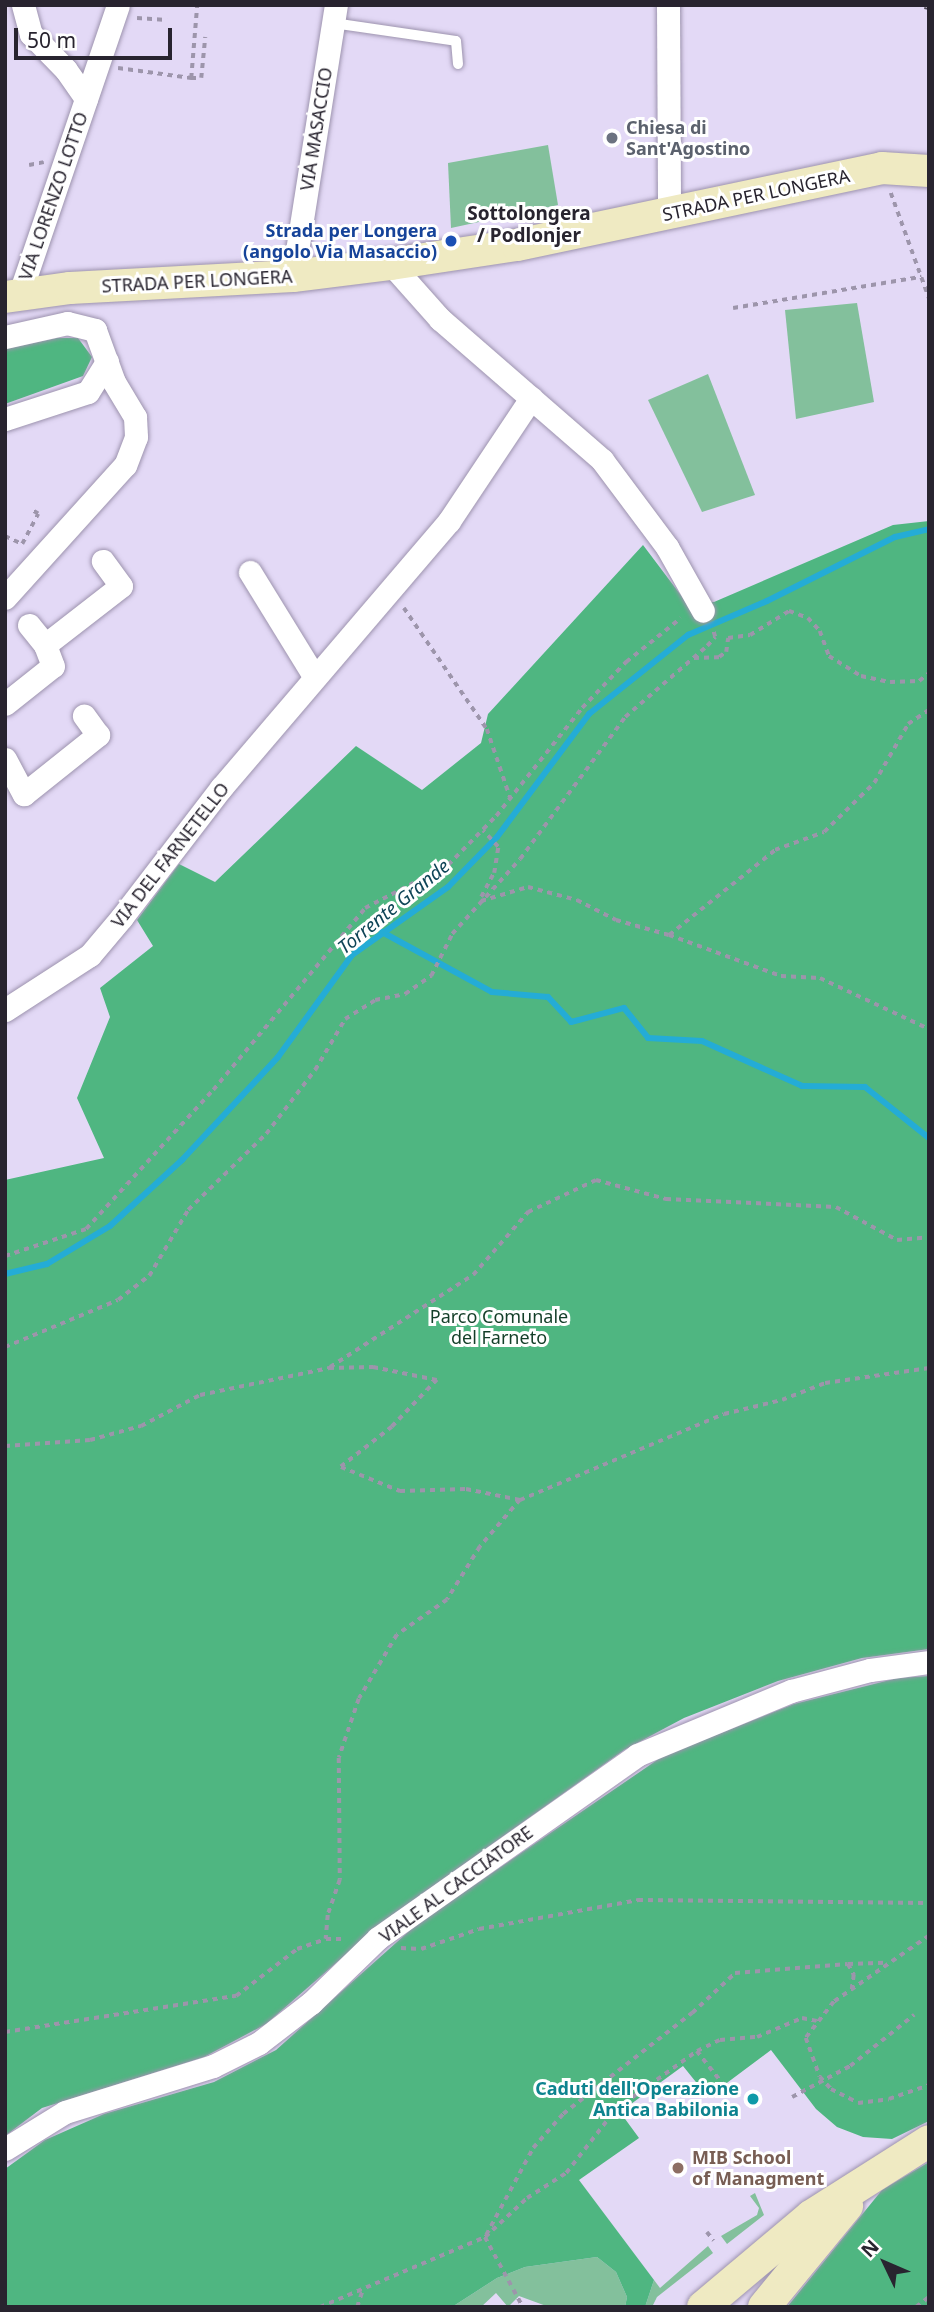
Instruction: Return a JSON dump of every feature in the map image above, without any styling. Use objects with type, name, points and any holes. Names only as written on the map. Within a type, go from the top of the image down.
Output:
[{"type":"street","name":"VIA LORENZO LOTTO","points":[[23,5],[30,34],[66,70],[86,100]]},
{"type":"street","points":[[668,5],[669,215]]},
{"type":"street","name":"VIA LORENZO LOTTO","points":[[13,295],[86,100],[116,11]]},
{"type":"street","name":"VIA MASACCIO","points":[[293,276],[334,14]]},
{"type":"street","name":"STRADA PER LONGERA","points":[[13,295],[293,276],[391,264],[669,215],[883,168],[929,171]]},
{"type":"street","points":[[391,264],[440,319],[602,460],[667,547],[703,611]]},
{"type":"street","points":[[5,337],[82,324],[95,330],[107,362],[135,417],[132,449],[111,482],[5,598]]},
{"type":"street","points":[[12,417],[88,392],[107,362]]},
{"type":"street","name":"VIA DEL FARNETELLO","points":[[5,1010],[90,955],[314,676],[449,521],[531,398]]},
{"type":"street","points":[[45,645],[121,586],[103,561]]},
{"type":"street","points":[[250,572],[314,676]]},
{"type":"street","points":[[5,704],[52,666],[45,645],[29,625]]},
{"type":"street","points":[[5,759],[24,794],[98,735],[84,716]]},
{"type":"street","name":"VIALE AL CACCIATORE","points":[[5,2149],[65,2112],[196,2072],[244,2052],[312,2003],[378,1938],[656,1745],[815,1684],[929,1662]]},
{"type":"street","points":[[709,2304],[811,2216],[877,2171],[929,2141]]},
{"type":"street","points":[[764,2307],[877,2171]]},
{"type":"lane","name":"VIA MASACCIO","points":[[334,14],[456,41],[458,64]]},
{"type":"path","points":[[191,78],[197,5]]},
{"type":"path","points":[[116,11],[167,20]]},
{"type":"path","points":[[98,65],[201,78],[205,37]]},
{"type":"path","points":[[883,168],[929,298]]},
{"type":"path","points":[[733,308],[921,277]]},
{"type":"path","points":[[5,536],[22,544],[38,513],[33,511]]},
{"type":"path","points":[[391,589],[486,729],[510,797]]},
{"type":"path","points":[[5,1256],[86,1229],[257,1040],[365,908],[448,865],[482,831],[550,743],[626,662],[676,620],[703,611]]},
{"type":"path","points":[[694,658],[719,657],[726,652],[728,638],[750,635],[789,611],[808,618],[820,631],[829,656],[861,676],[890,682],[919,681],[929,673]]},
{"type":"path","points":[[5,1346],[118,1300],[149,1276],[188,1210],[267,1134],[315,1070],[345,1019],[375,1000],[405,994],[430,976],[452,934],[478,902],[520,859],[625,717],[694,658],[715,637],[714,631]]},
{"type":"path","points":[[669,935],[775,850],[824,832],[874,783],[908,724],[929,710]]},
{"type":"path","points":[[478,902],[494,873],[498,847],[482,831]]},
{"type":"path","points":[[478,902],[528,887],[577,900],[615,920],[669,935],[781,976],[820,978],[929,1029]]},
{"type":"path","points":[[329,1368],[473,1275],[528,1212],[596,1180],[666,1199],[836,1207],[897,1240],[929,1237]]},
{"type":"path","points":[[5,1446],[90,1440],[141,1426],[200,1395],[329,1368],[373,1367],[438,1380],[392,1427],[341,1467],[400,1491],[466,1489],[520,1500]]},
{"type":"path","points":[[326,1939],[328,1915],[340,1880],[339,1758],[359,1699],[397,1635],[447,1600],[480,1547],[520,1500],[724,1414],[782,1401],[825,1383],[929,1368]]},
{"type":"path","points":[[5,2032],[236,1996],[297,1949],[326,1939],[378,1938],[399,1948],[421,1949],[479,1929],[638,1899],[929,1903]]},
{"type":"path","points":[[929,1936],[852,1989],[817,2021],[806,2038],[820,2077],[831,2090],[858,2103],[889,2099],[929,2085]]},
{"type":"path","points":[[485,2237],[503,2196],[533,2148],[563,2114],[692,2013],[735,1973],[887,1963]]},
{"type":"path","points":[[848,1964],[854,1975],[852,1989]]},
{"type":"path","points":[[792,2097],[820,2077],[850,2066],[914,2015]]},
{"type":"path","points":[[320,2307],[485,2237],[527,2198],[566,2173],[616,2109],[697,2051],[720,2040],[757,2038],[802,2018],[817,2021]]},
{"type":"path","points":[[697,2051],[730,2093]]},
{"type":"path","points":[[707,2232],[714,2241]]},
{"type":"path","points":[[485,2237],[523,2307]]},
{"type":"path","points":[[357,2307],[363,2289]]},
{"type":"path","points":[[916,2307],[929,2297]]},
{"type":"green space","points":[[548,145],[558,205],[451,228],[448,163]]},
{"type":"green space","points":[[857,303],[874,402],[796,419],[785,310]]},
{"type":"green space","points":[[57,338],[78,338],[92,357],[83,376],[5,404],[5,349]]},
{"type":"green space","points":[[708,374],[755,495],[702,512],[648,400]]},
{"type":"green space","name":"Parco Comunale del Farneto","points":[[929,521],[929,1649],[862,1658],[778,1681],[684,1718],[624,1750],[383,1922],[266,2024],[204,2057],[42,2108],[5,2136],[5,1180],[104,1158],[77,1098],[110,1017],[100,988],[153,946],[137,920],[179,864],[215,882],[356,746],[422,790],[481,743],[488,714],[643,545],[686,602],[714,602],[893,525]]},
{"type":"green space","points":[[929,1676],[929,2121],[892,2139],[863,2137],[837,2127],[816,2109],[771,2050],[708,2097],[683,2066],[620,2112],[639,2138],[579,2180],[654,2280],[645,2307],[625,2307],[627,2297],[616,2272],[597,2257],[525,2267],[497,2278],[452,2307],[5,2307],[5,2169],[45,2140],[104,2114],[214,2082],[276,2050],[416,1925],[663,1756],[794,1704],[898,1678]]},
{"type":"green space","points":[[929,2162],[929,2307],[787,2307],[882,2190]]},
{"type":"green space","points":[[755,2193],[764,2215],[727,2244],[721,2236],[757,2215],[759,2208],[750,2196]]},
{"type":"green space","points":[[708,2246],[713,2253],[657,2297],[652,2307],[645,2307],[654,2280],[660,2288]]},
{"type":"green space","points":[[597,2257],[616,2272],[627,2297],[625,2307],[549,2307],[519,2296],[508,2307],[496,2293],[481,2307],[452,2307],[497,2278],[525,2267]]},
{"type":"waterway","name":"Torrente Grande","points":[[5,1274],[47,1264],[110,1226],[182,1160],[278,1057],[352,955],[448,887],[497,837],[589,714],[688,635],[767,601],[895,537],[929,529]]},
{"type":"waterway","points":[[382,932],[492,992],[548,997],[571,1022],[624,1008],[648,1038],[702,1041],[802,1086],[865,1087],[929,1138]]},
{"type":"railway","points":[[925,5],[929,6]]},
{"type":"place","name":"Chiesa di Sant'Agostino","points":[[612,138]]},
{"type":"place","name":"Strada per Longera (angolo Via Masaccio)","points":[[451,241]]},
{"type":"place","name":"Caduti dell'Operazione Antica Babilonia","points":[[753,2099]]},
{"type":"place","name":"MIB School of Managment","points":[[678,2168]]},
{"type":"district","name":"Sottolongera / Podlonjer","points":[[529,225]]}]
